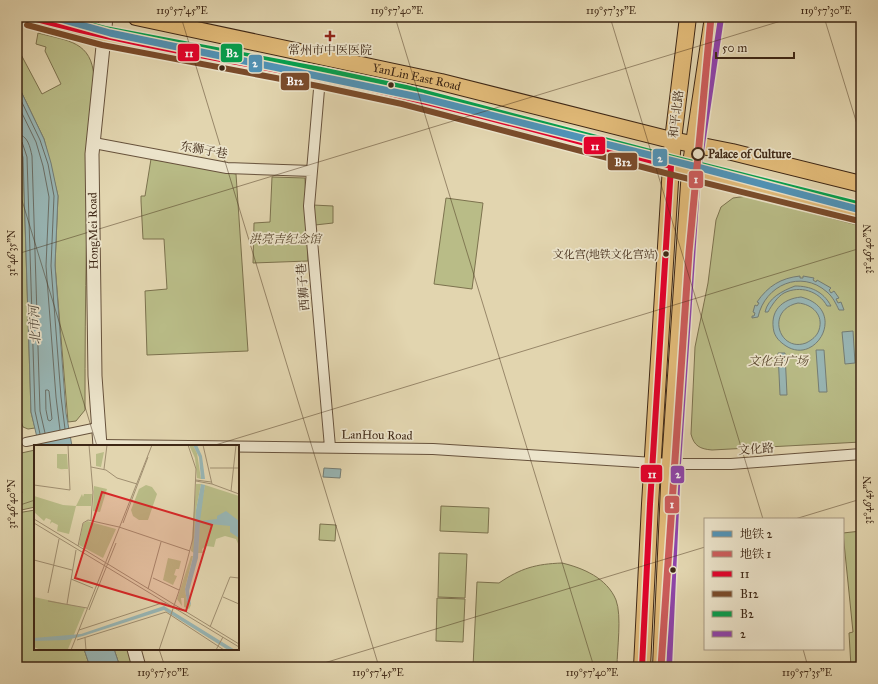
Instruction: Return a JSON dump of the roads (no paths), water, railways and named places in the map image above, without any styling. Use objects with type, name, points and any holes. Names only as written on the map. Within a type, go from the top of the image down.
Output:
[{"type":"main road","points":[[29,17],[103,37],[320,78],[404,96],[671,166],[861,213]]},
{"type":"main road","name":"YanLin East Road","points":[[136,17],[437,81],[693,145],[732,152],[861,184]]},
{"type":"main road","name":"和平北路","points":[[642,667],[671,166],[688,17]]},
{"type":"main road","name":"和平北路","points":[[661,667],[670,464],[690,170],[713,17]]},
{"type":"street","name":"HongMei Road","points":[[100,445],[95,376],[92,154],[106,17]]},
{"type":"street","name":"西狮子巷","points":[[320,78],[309,206],[330,447]]},
{"type":"street","name":"东狮子巷","points":[[94,143],[227,168],[312,171]]},
{"type":"street","points":[[26,442],[93,428]]},
{"type":"street","name":"LanHou Road","points":[[239,447],[433,449],[653,463]]},
{"type":"street","name":"文化路","points":[[653,463],[734,464],[861,454]]},
{"type":"street","points":[[134,650],[139,667]]},
{"type":"water","name":"北市河","points":[[17,83],[44,139],[58,196],[55,265],[66,413],[72,445],[39,445],[31,412],[23,157],[17,138]]},
{"type":"water","points":[[800,276],[800,278],[803,278],[803,276],[814,278],[813,280],[816,282],[817,280],[831,288],[829,290],[831,293],[834,291],[839,298],[836,299],[838,303],[841,302],[844,310],[839,310],[829,294],[817,285],[796,281],[785,284],[776,289],[768,296],[758,317],[752,318],[755,313],[753,312],[755,305],[757,306],[759,303],[757,302],[761,296],[770,287],[781,281]]},
{"type":"water","points":[[795,286],[816,290],[828,301],[831,306],[827,306],[824,301],[814,293],[796,290],[781,295],[768,312],[765,312],[772,299],[785,290]]},
{"type":"water","points":[[801,297],[815,303],[823,313],[825,323],[823,334],[817,342],[808,348],[797,350],[786,346],[778,340],[774,332],[773,325],[773,318],[778,307],[794,298]],"holes":[[[798,303],[816,311],[820,320],[819,330],[816,336],[806,343],[797,344],[789,342],[783,337],[779,321],[782,314],[788,307]]]},
{"type":"water","points":[[853,331],[855,363],[845,364],[842,332]]},
{"type":"water","points":[[816,350],[824,350],[827,392],[819,392]]},
{"type":"water","points":[[778,353],[785,353],[787,395],[780,395]]},
{"type":"water","points":[[324,468],[341,469],[340,478],[323,477]]},
{"type":"water","points":[[84,650],[114,650],[120,667],[90,667]]},
{"type":"metro line","name":"2","points":[[53,17],[110,33],[423,98],[861,210]]},
{"type":"metro line","name":"1","points":[[661,667],[689,252],[711,17]]},
{"type":"place","name":"常州市中医医院","points":[[330,36]]},
{"type":"place","name":"Palace of Culture","points":[[698,154]]},
{"type":"place","name":"文化宫(地铁文化宫站)","points":[[666,254]]},
{"type":"park label","name":"洪亮吉纪念馆","points":[[285,239]]},
{"type":"park label","name":"文化宫广场","points":[[778,361]]}]
